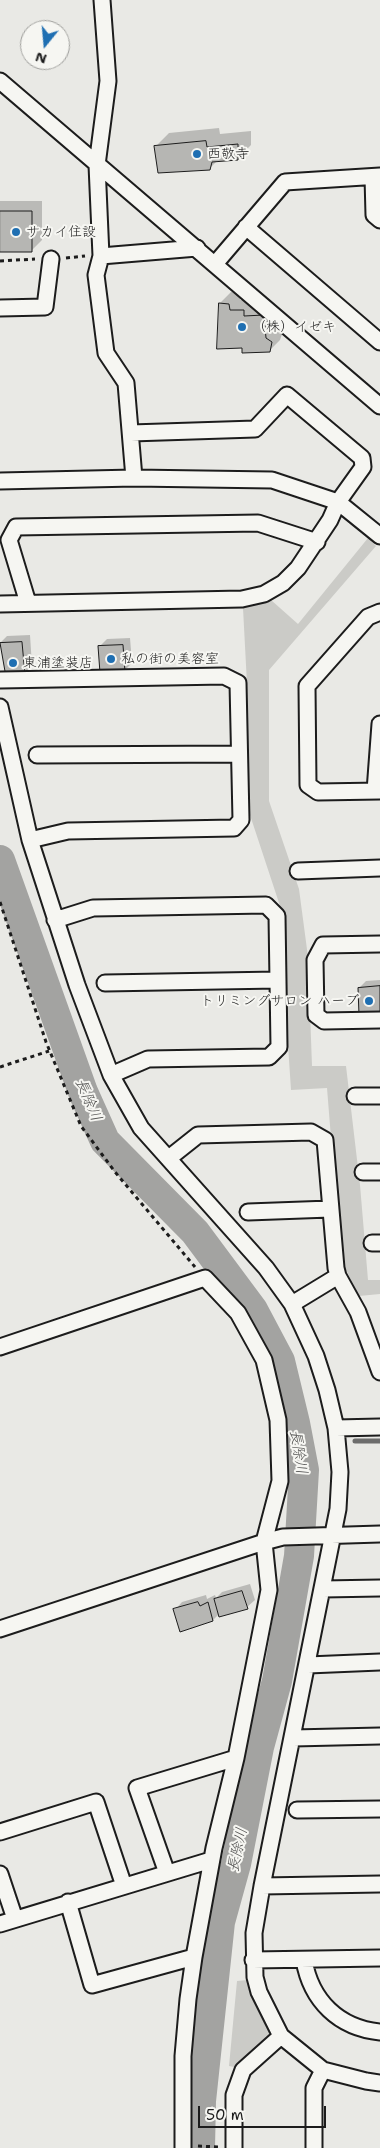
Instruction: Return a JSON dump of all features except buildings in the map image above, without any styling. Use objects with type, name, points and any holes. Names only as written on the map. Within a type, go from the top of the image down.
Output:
[{"type":"street","points":[[102,0],[108,81],[97,165],[101,256],[96,275],[106,353],[126,383],[134,478]]},
{"type":"street","points":[[0,81],[380,406]]},
{"type":"street","points":[[215,264],[285,182],[376,176],[374,215],[380,220]]},
{"type":"street","points":[[246,227],[380,342]]},
{"type":"street","points":[[101,256],[197,248]]},
{"type":"street","points":[[0,308],[44,307],[51,258]]},
{"type":"street","points":[[0,604],[242,599],[264,594],[283,583],[298,568],[317,542],[338,502],[364,467],[362,458],[287,395],[256,429],[131,433]]},
{"type":"street","points":[[0,481],[134,478],[272,480],[338,502],[378,529]]},
{"type":"street","points":[[28,603],[9,540],[16,527],[258,523],[317,542]]},
{"type":"street","points":[[380,612],[368,617],[307,686],[308,785],[318,792],[377,791],[380,724]]},
{"type":"street","points":[[0,680],[224,676],[238,683],[241,820],[234,828],[68,831],[30,840]]},
{"type":"street","points":[[0,707],[30,840],[77,985],[111,1076],[141,1128],[266,1268],[292,1304],[324,1381],[336,1428],[340,1472],[338,1508],[326,1535],[323,1589],[262,1886],[254,1933],[253,1960],[259,1992],[281,2036],[323,2070],[380,2083]]},
{"type":"street","points":[[37,755],[239,754]]},
{"type":"street","points":[[298,871],[380,868]]},
{"type":"street","points":[[55,920],[93,908],[266,905],[277,916],[279,1048],[269,1057],[148,1059],[111,1076]]},
{"type":"street","points":[[380,944],[323,945],[315,960],[316,1015],[324,1021],[380,1020]]},
{"type":"street","points":[[104,983],[277,980]]},
{"type":"street","points":[[355,1096],[380,1096]]},
{"type":"street","points":[[169,1158],[198,1135],[311,1132],[325,1140],[330,1209],[338,1276],[358,1312],[380,1372]]},
{"type":"street","points":[[363,1172],[380,1172]]},
{"type":"street","points":[[248,1212],[330,1209]]},
{"type":"street","points":[[292,1304],[338,1276]]},
{"type":"street","points":[[0,1347],[206,1278],[238,1313],[264,1360],[278,1420],[280,1482],[264,1542],[269,1590],[236,1758],[211,1860],[188,1999],[183,2056],[185,2147]]},
{"type":"street","points":[[336,1428],[380,1427]]},
{"type":"street","points":[[0,1629],[283,1537],[380,1534]]},
{"type":"street","points":[[323,1589],[380,1588]]},
{"type":"street","points":[[308,1664],[380,1662]]},
{"type":"street","points":[[293,1738],[380,1736]]},
{"type":"street","points":[[167,1874],[137,1788],[236,1758]]},
{"type":"street","points":[[0,1832],[96,1802],[124,1886]]},
{"type":"street","points":[[297,1810],[380,1810]]},
{"type":"street","points":[[0,1924],[211,1860]]},
{"type":"street","points":[[0,1874],[15,1919]]},
{"type":"street","points":[[262,1886],[380,1884]]},
{"type":"street","points":[[68,1902],[92,1985],[194,1957]]},
{"type":"street","points":[[253,1960],[380,1958]]},
{"type":"street","points":[[304,1960],[307,1976],[329,2011],[358,2029],[380,2032]]},
{"type":"street","points":[[234,2148],[234,2095],[243,2070],[281,2036]]},
{"type":"street","points":[[314,2148],[314,2088],[323,2070]]},
{"type":"path","points":[[0,902],[49,1051],[81,1126],[115,1172],[206,1278]]},
{"type":"path","points":[[0,1067],[49,1051]]},
{"type":"path","points":[[185,2147],[225,2148]]},
{"type":"shaded area","points":[[368,538],[376,546],[269,670],[269,801],[299,889],[308,957],[312,1066],[346,1066],[360,1185],[368,1280],[380,1280],[380,1294],[359,1296],[345,1268],[337,1213],[327,1088],[291,1090],[281,940],[281,909],[249,812],[247,684],[243,608],[271,600],[298,624]]},
{"type":"shaded area","points":[[248,1980],[259,2009],[274,2035],[239,2068],[229,2066],[237,1981]]},
{"type":"waterway","name":"長除川","points":[[0,860],[83,1092],[105,1141],[195,1232],[253,1310],[280,1361],[304,1470],[299,1556],[277,1681],[259,1747],[236,1864],[220,1922],[201,2101],[200,2148]]},
{"type":"waterway","points":[[355,1441],[380,1441]]},
{"type":"waterway","points":[[299,1442],[310,1443]]},
{"type":"place","name":"西敬寺","points":[[197,154]]},
{"type":"place","name":"サカイ住設","points":[[16,232]]},
{"type":"place","name":"（株）イゼキ","points":[[242,327]]},
{"type":"place","name":"私の街の美容室","points":[[111,659]]},
{"type":"place","name":"東浦塗装店","points":[[13,663]]},
{"type":"place","name":"トリミングサロン ハーブ","points":[[369,1001]]}]
